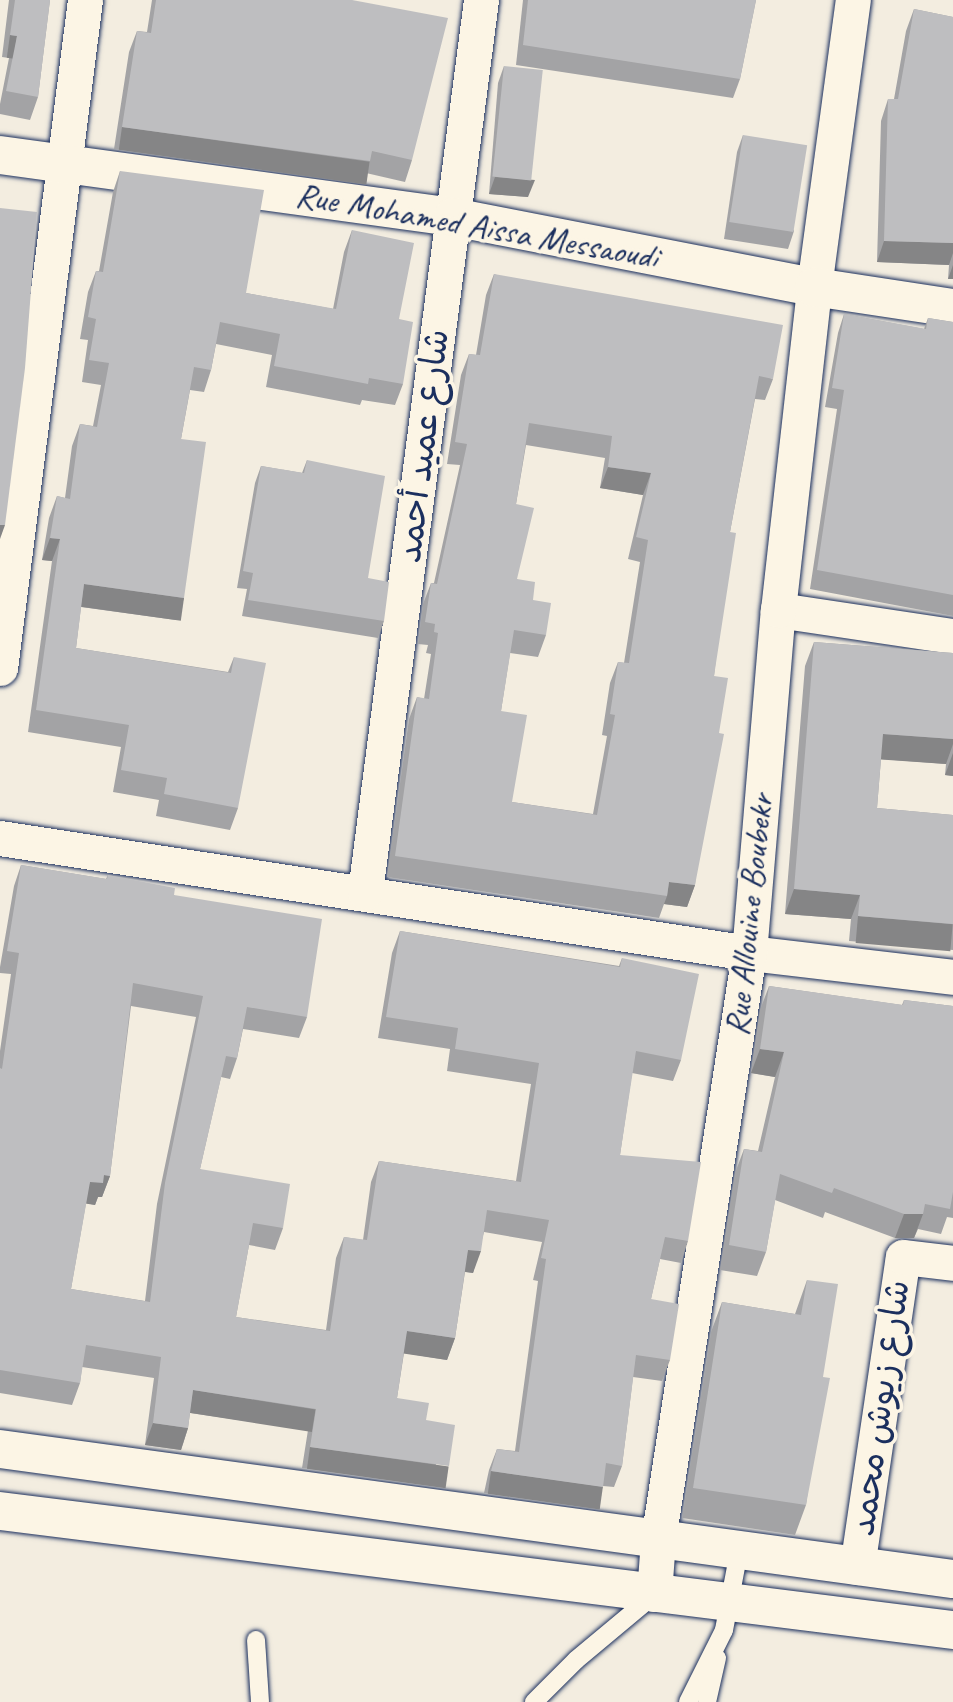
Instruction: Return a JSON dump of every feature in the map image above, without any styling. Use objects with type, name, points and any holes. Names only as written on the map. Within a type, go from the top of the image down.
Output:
[{"type":"street","points":[[0,668],[85,0]]},
{"type":"street","name":"شارع عميد أحمد","points":[[365,892],[481,0]]},
{"type":"street","name":"Rue Allouine Boubekr","points":[[654,1594],[658,1540],[749,953],[778,610],[814,287],[853,0]]},
{"type":"street","name":"Rue Mohamed Aissa Messaoudi","points":[[0,155],[453,217],[814,287],[953,308]]},
{"type":"street","points":[[778,610],[953,636]]},
{"type":"street","points":[[0,838],[749,953],[953,977]]},
{"type":"street","name":"شارع زيوش محمد","points":[[857,1567],[903,1257],[953,1263]]},
{"type":"street","points":[[0,1449],[953,1578]]},
{"type":"street","points":[[0,1511],[654,1594],[726,1617],[953,1630]]},
{"type":"lane","points":[[707,1702],[738,1551]]},
{"type":"lane","points":[[534,1702],[576,1660],[654,1594]]},
{"type":"lane","points":[[688,1702],[726,1617]]},
{"type":"lane","points":[[256,1640],[260,1702]]},
{"type":"building","points":[[15,0],[50,0],[38,97],[6,91],[17,36],[10,35]]},
{"type":"building","points":[[156,0],[352,0],[448,18],[412,160],[372,151],[370,161],[122,127],[137,31],[151,33]]},
{"type":"building","points":[[528,0],[756,0],[740,79],[523,45]]},
{"type":"building","points":[[914,9],[953,17],[953,243],[884,241],[888,99],[898,99]]},
{"type":"building","points":[[504,66],[543,70],[531,180],[492,176]]},
{"type":"building","points":[[743,135],[807,145],[793,232],[729,222]]},
{"type":"building","points":[[120,171],[264,190],[246,293],[336,309],[352,230],[414,243],[399,319],[413,322],[403,384],[369,378],[368,384],[274,366],[280,334],[220,322],[211,370],[194,367],[181,439],[206,442],[184,598],[84,584],[76,648],[231,673],[234,657],[266,663],[238,808],[164,794],[167,778],[121,770],[129,725],[36,710],[60,539],[50,538],[57,496],[70,499],[80,424],[97,427],[109,363],[89,360],[96,319],[88,317],[96,271],[103,272]]},
{"type":"building","points":[[0,208],[37,212],[25,368],[5,525],[0,525]]},
{"type":"building","points":[[494,274],[783,325],[773,379],[759,376],[730,532],[736,533],[714,676],[728,678],[719,733],[724,734],[695,885],[669,882],[667,896],[395,856],[417,697],[429,699],[438,633],[434,632],[435,624],[425,622],[431,583],[437,584],[467,444],[455,442],[469,354],[480,355]],"holes":[[[529,423],[612,436],[608,467],[651,473],[636,537],[648,540],[629,663],[618,662],[610,714],[615,715],[597,815],[512,802],[527,715],[501,711],[514,630],[546,635],[551,603],[533,600],[535,582],[517,579],[534,508],[516,504]]]},
{"type":"building","points":[[844,314],[926,329],[928,318],[953,322],[953,595],[817,570],[844,390],[832,388]]},
{"type":"building","points":[[307,460],[385,476],[368,578],[389,582],[384,621],[248,600],[253,573],[243,571],[261,466],[304,473]]},
{"type":"building","points":[[814,642],[953,653],[953,739],[883,734],[877,808],[953,815],[953,924],[858,916],[860,895],[794,889]]},
{"type":"building","points":[[21,865],[107,879],[108,875],[175,888],[174,895],[322,919],[307,1017],[247,1007],[237,1058],[226,1056],[200,1169],[290,1184],[283,1228],[253,1223],[236,1317],[330,1331],[344,1237],[367,1240],[379,1161],[521,1182],[539,1063],[455,1049],[458,1028],[386,1017],[400,931],[620,967],[622,958],[699,974],[681,1060],[636,1051],[620,1155],[701,1162],[688,1241],[665,1237],[651,1299],[679,1304],[670,1360],[636,1355],[622,1466],[606,1463],[603,1487],[491,1471],[497,1449],[519,1452],[546,1259],[541,1258],[549,1220],[487,1210],[481,1251],[468,1250],[455,1338],[407,1331],[397,1398],[429,1403],[426,1420],[455,1425],[449,1466],[310,1447],[316,1409],[193,1390],[188,1428],[153,1423],[161,1357],[86,1345],[80,1383],[0,1370],[0,1068],[2,1069],[19,953],[7,951]],"holes":[[[133,983],[203,996],[165,1183],[150,1302],[71,1289],[90,1182],[103,1183],[104,1175],[110,1176]]]},
{"type":"building","points":[[769,986],[903,1005],[904,1000],[953,1006],[953,1192],[950,1209],[925,1204],[923,1214],[904,1214],[834,1188],[832,1193],[780,1174],[766,1252],[729,1245],[744,1149],[762,1152],[784,1052],[760,1049]]},
{"type":"building","points":[[807,1280],[838,1284],[823,1377],[830,1378],[806,1505],[693,1488],[722,1302],[801,1315]]}]
